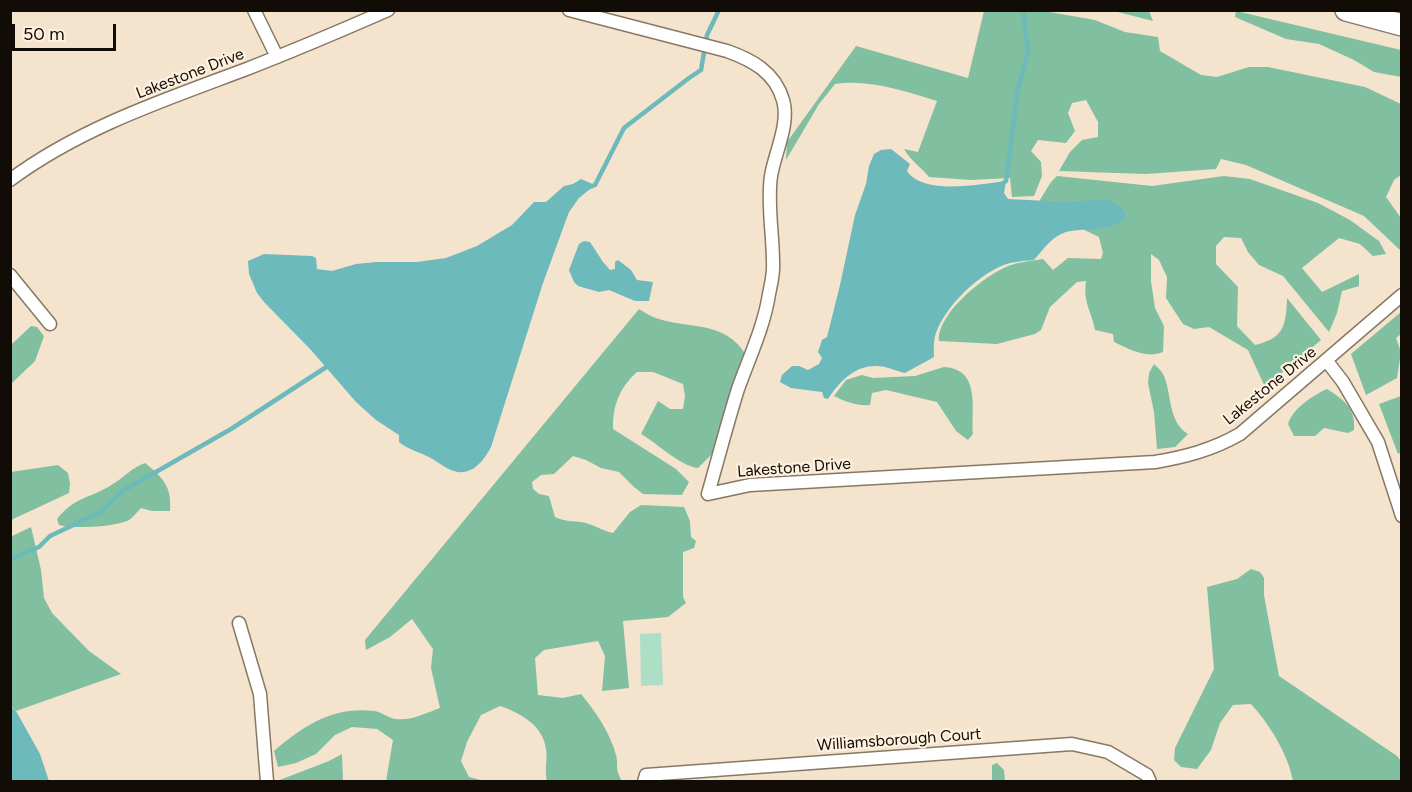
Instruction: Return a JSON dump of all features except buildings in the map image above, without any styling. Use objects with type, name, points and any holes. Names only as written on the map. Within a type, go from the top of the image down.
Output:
[{"type":"highway","points":[[1346,10],[1401,25]]},
{"type":"street","points":[[254,10],[278,57]]},
{"type":"street","name":"Lakestone Drive","points":[[10,180],[58,148],[92,132],[387,10]]},
{"type":"street","name":"Lakestone Drive","points":[[568,10],[727,51],[746,58],[769,75],[778,88],[783,102],[784,114],[771,177],[770,205],[774,265],[769,297],[725,430],[708,494],[750,485],[1133,464],[1175,459],[1219,446],[1240,434],[1401,295]]},
{"type":"street","points":[[10,275],[50,324]]},
{"type":"street","points":[[1326,360],[1343,382],[1378,442],[1401,516]]},
{"type":"street","points":[[239,623],[260,693],[267,782]]},
{"type":"street","name":"Williamsborough Court","points":[[644,782],[646,775],[1072,744],[1108,752],[1148,775],[1150,782]]},
{"type":"green space","points":[[984,11],[1044,11],[1095,20],[1125,32],[1158,37],[1160,51],[1201,75],[1217,77],[1249,67],[1268,67],[1365,87],[1401,104],[1401,175],[1394,180],[1386,197],[1401,218],[1401,251],[1364,216],[1246,165],[1221,159],[1216,169],[1146,174],[1059,171],[1070,152],[1082,140],[1098,137],[1098,122],[1086,100],[1072,103],[1068,113],[1075,131],[1066,143],[1038,140],[1031,151],[1041,162],[1042,176],[1034,196],[1012,197],[1010,178],[971,180],[929,177],[904,149],[918,152],[937,101],[899,90],[861,83],[835,84],[819,104],[786,160],[787,142],[856,46],[968,78]]},
{"type":"green space","points":[[1114,11],[1149,11],[1153,21]]},
{"type":"green space","points":[[1236,11],[1401,50],[1401,77],[1374,72],[1319,44],[1286,39],[1235,17]]},
{"type":"green space","points":[[1057,176],[1152,186],[1224,176],[1250,179],[1318,203],[1350,220],[1379,241],[1386,254],[1373,256],[1360,244],[1339,238],[1302,268],[1322,292],[1359,274],[1359,286],[1342,291],[1337,313],[1329,332],[1283,276],[1259,265],[1248,252],[1241,238],[1224,237],[1216,246],[1216,264],[1238,287],[1237,326],[1255,345],[1272,339],[1282,329],[1286,316],[1287,298],[1321,340],[1265,387],[1248,350],[1209,327],[1194,329],[1183,324],[1166,298],[1167,277],[1159,260],[1151,254],[1151,281],[1155,308],[1164,326],[1163,352],[1150,354],[1138,352],[1114,342],[1113,334],[1095,330],[1086,301],[1086,281],[1077,282],[1050,307],[1041,330],[1035,334],[997,344],[939,341],[940,330],[953,308],[974,288],[996,272],[1019,263],[1043,259],[1053,270],[1068,258],[1101,259],[1103,253],[1099,237],[1038,203]]},
{"type":"green space","points":[[639,309],[668,322],[717,331],[737,344],[746,355],[713,453],[698,468],[676,459],[641,434],[658,401],[670,409],[683,409],[685,396],[683,384],[653,372],[637,372],[626,384],[618,398],[613,429],[676,469],[689,482],[682,495],[643,494],[619,472],[601,468],[573,456],[554,474],[541,475],[532,482],[533,489],[539,494],[549,496],[555,517],[585,523],[613,533],[630,512],[641,505],[684,507],[690,521],[691,537],[696,541],[694,548],[683,552],[683,597],[686,603],[668,617],[623,621],[629,688],[602,691],[605,656],[598,641],[544,650],[535,658],[538,695],[563,698],[581,694],[597,715],[610,738],[622,781],[547,781],[546,749],[540,733],[523,716],[500,706],[481,715],[467,742],[461,761],[469,777],[485,781],[386,781],[393,740],[377,729],[352,727],[335,735],[316,754],[296,763],[278,767],[274,751],[308,726],[332,715],[359,710],[407,719],[440,708],[431,668],[433,649],[412,619],[390,637],[366,650],[365,640]]},
{"type":"green space","points":[[1401,312],[1401,334],[1396,338],[1401,352],[1397,378],[1366,395],[1351,354]]},
{"type":"green space","points":[[31,326],[37,327],[44,336],[35,361],[11,384],[11,345]]},
{"type":"green space","points":[[1154,364],[1161,371],[1167,383],[1177,423],[1188,434],[1175,447],[1157,449],[1154,412],[1148,383],[1149,373]]},
{"type":"green space","points":[[944,367],[956,369],[969,382],[973,402],[973,434],[968,440],[956,431],[937,402],[886,390],[872,393],[870,405],[852,403],[834,396],[846,380],[862,375],[873,378],[915,376]]},
{"type":"green space","points":[[1327,389],[1348,405],[1353,416],[1354,430],[1348,433],[1324,428],[1315,436],[1294,436],[1288,424],[1290,418],[1309,399]]},
{"type":"green space","points":[[1401,396],[1401,452],[1398,454],[1379,404]]},
{"type":"green space","points":[[145,463],[165,483],[168,489],[170,511],[152,511],[141,508],[131,519],[121,523],[83,527],[59,525],[57,519],[70,506],[105,489]]},
{"type":"green space","points":[[58,465],[68,473],[69,493],[11,520],[11,472]]},
{"type":"green space","points":[[31,527],[41,570],[44,598],[52,613],[89,651],[121,674],[16,711],[11,706],[10,537]]},
{"type":"green space","points":[[1251,569],[1260,572],[1264,578],[1264,595],[1279,676],[1397,756],[1401,761],[1400,781],[1293,781],[1277,740],[1251,704],[1233,705],[1220,723],[1211,750],[1197,769],[1181,767],[1174,760],[1175,748],[1214,669],[1207,587],[1237,579]]},
{"type":"green space","points":[[661,633],[663,685],[641,686],[640,634]]},
{"type":"green space","points":[[342,754],[343,781],[277,781],[329,761]]},
{"type":"green space","points":[[997,763],[1004,770],[1005,781],[992,781],[992,765]]},
{"type":"water","points":[[891,149],[910,164],[907,171],[915,179],[926,184],[968,186],[1006,181],[1004,193],[1008,199],[1067,202],[1107,199],[1122,208],[1125,218],[1104,228],[1061,234],[1048,244],[1034,260],[1006,264],[988,273],[970,287],[946,314],[934,339],[934,357],[905,373],[880,366],[862,368],[848,376],[828,399],[824,398],[822,392],[791,388],[780,382],[782,375],[792,366],[808,370],[819,364],[822,358],[818,352],[822,340],[827,337],[855,215],[866,184],[869,166],[874,154],[881,150]]},
{"type":"water","points":[[581,179],[595,185],[579,198],[569,212],[543,283],[491,447],[477,466],[466,472],[451,470],[399,442],[399,435],[376,420],[356,402],[311,350],[264,302],[257,293],[249,274],[248,261],[264,254],[312,256],[316,258],[317,269],[332,271],[356,264],[417,262],[446,258],[477,246],[512,225],[534,202],[546,202],[564,186]]},
{"type":"water","points":[[584,241],[590,242],[610,270],[615,269],[615,262],[618,260],[631,270],[637,280],[653,282],[649,301],[635,301],[609,290],[599,292],[578,286],[569,270],[579,244]]},
{"type":"water","points":[[10,706],[16,711],[40,754],[49,781],[11,781]]},
{"type":"waterway","points":[[590,187],[595,185],[624,128],[701,70],[707,35],[719,10]]},
{"type":"waterway","points":[[1002,184],[1006,181],[1018,88],[1028,53],[1023,10]]},
{"type":"waterway","points":[[10,559],[39,547],[50,536],[101,512],[121,492],[231,429],[331,364]]}]
